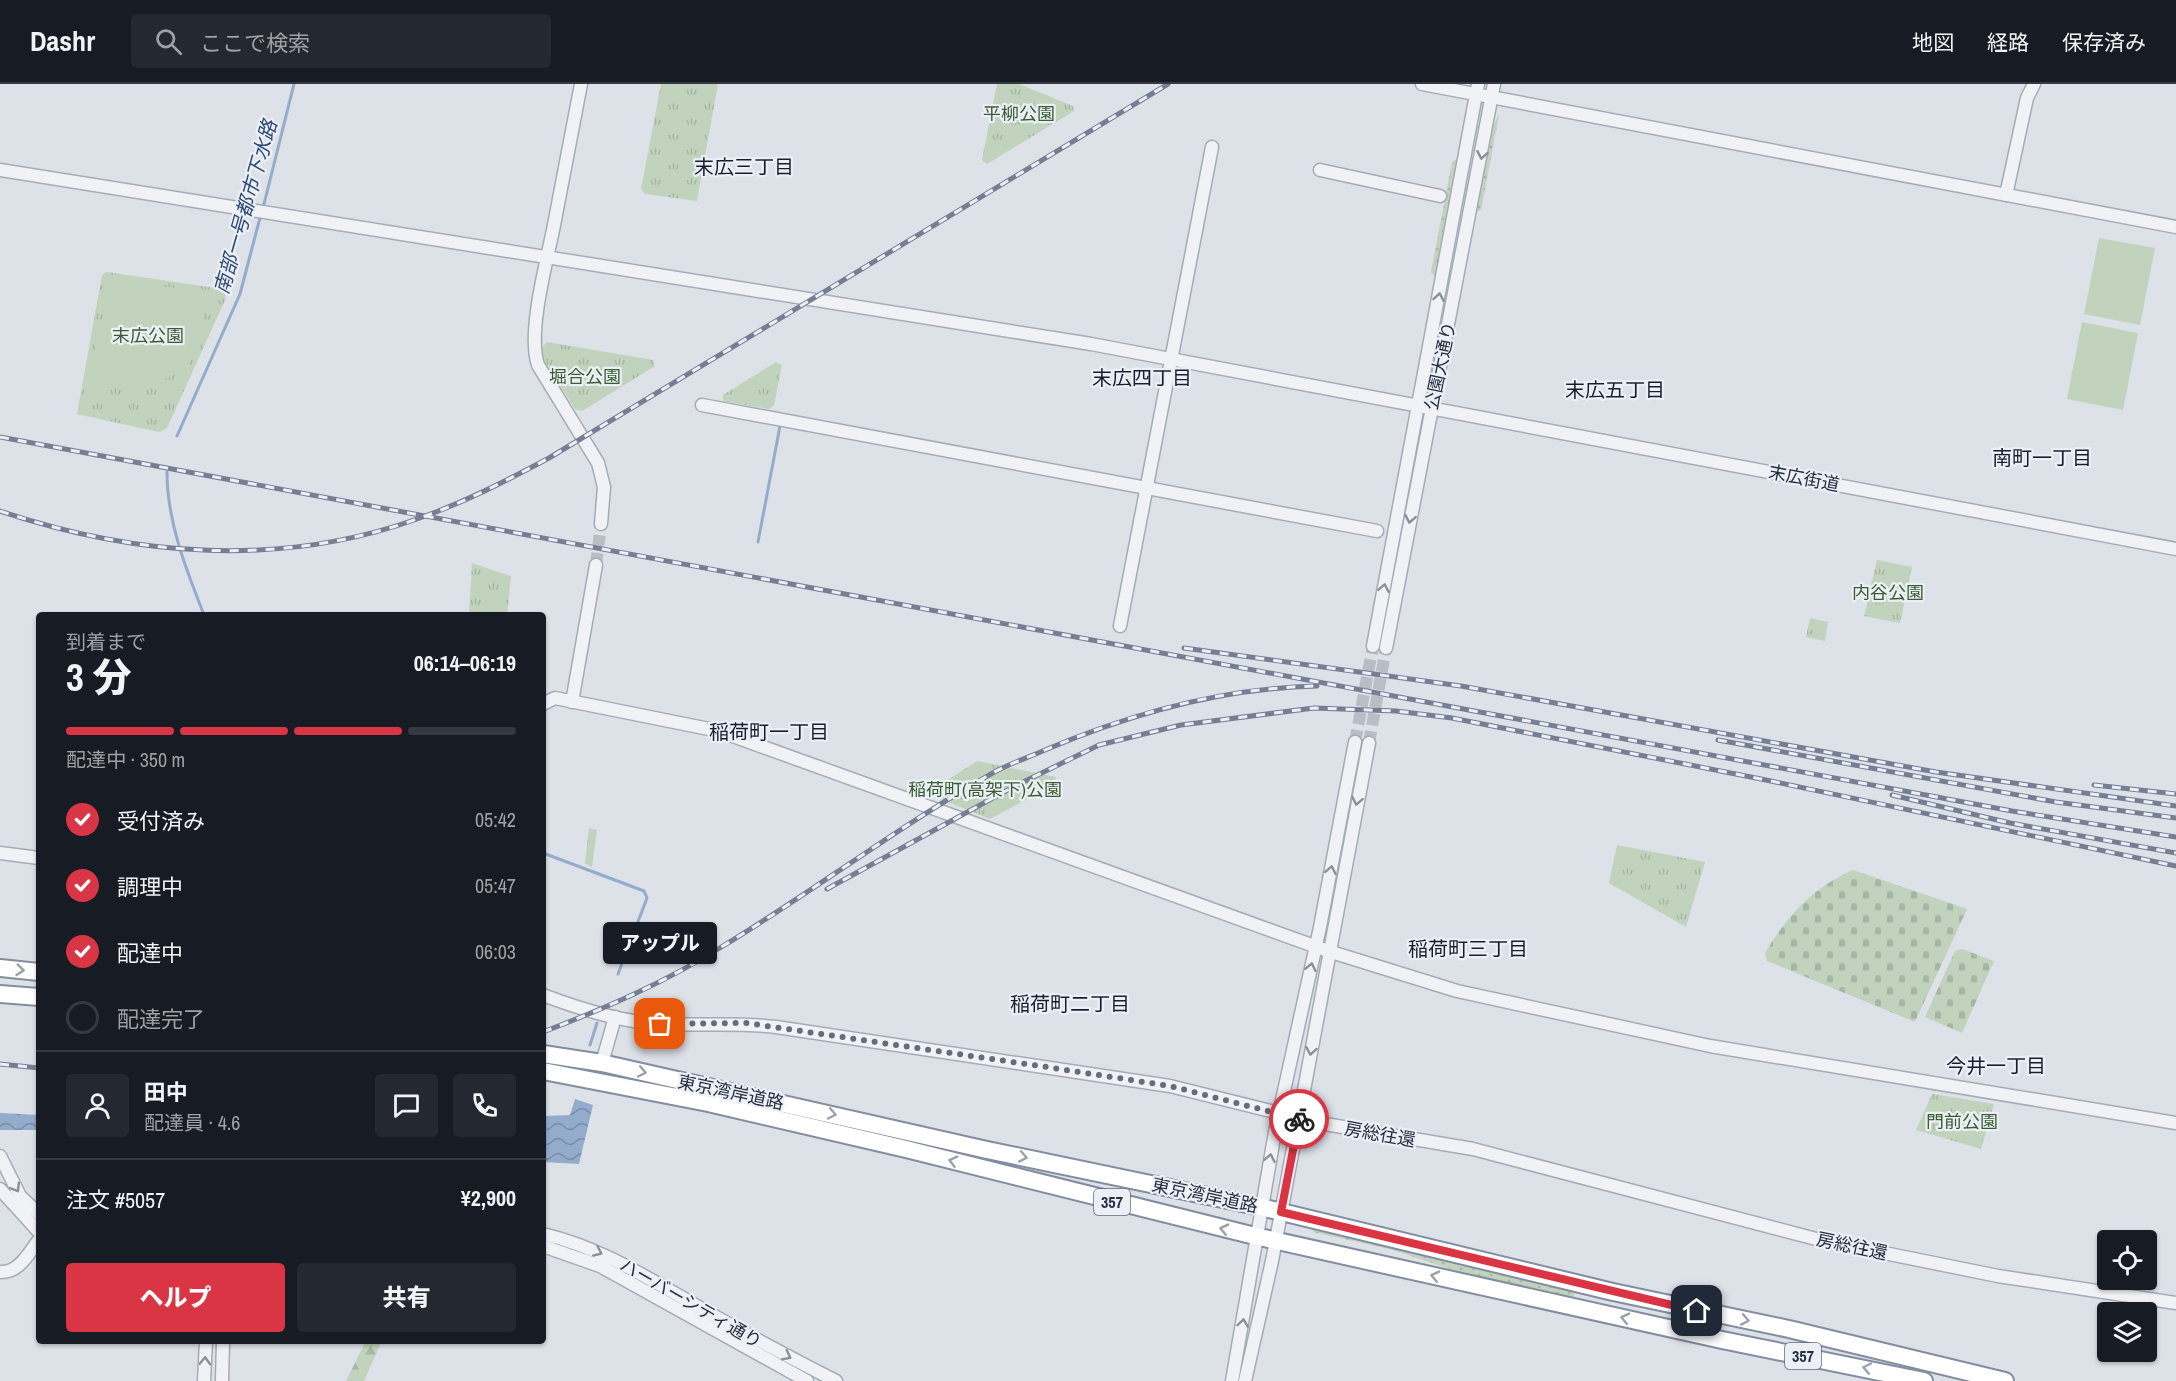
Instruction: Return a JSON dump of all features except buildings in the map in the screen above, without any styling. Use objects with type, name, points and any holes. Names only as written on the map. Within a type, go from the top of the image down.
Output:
[{"type":"highway","points":[[0,968],[36,972]]},
{"type":"highway","points":[[0,994],[36,997]]},
{"type":"highway","name":"東京湾岸道路","points":[[546,1054],[602,1063],[987,1150],[1261,1207],[1613,1292],[1789,1329],[2005,1381]]},
{"type":"highway","name":"東京湾岸道路","points":[[546,1072],[655,1091],[795,1122],[1276,1241],[1702,1336],[1924,1381]]},
{"type":"street","points":[[581,84],[547,259],[534,336],[534,354],[538,365],[598,463],[604,487],[602,524]]},
{"type":"street","points":[[1422,84],[1478,89],[1492,97],[2176,227]]},
{"type":"street","name":"公園大通り","points":[[1425,407],[1494,84]]},
{"type":"street","points":[[2006,195],[2027,98],[2034,84]]},
{"type":"street","name":"公園大通り","points":[[1380,647],[1425,407],[1478,89]]},
{"type":"street","points":[[1120,626],[1212,147]]},
{"type":"street","name":"末広街道","points":[[0,170],[547,259],[1068,340],[2176,549]]},
{"type":"street","points":[[1320,170],[1440,196]]},
{"type":"street","points":[[702,405],[1146,486],[1377,531]]},
{"type":"street","points":[[572,702],[596,565]]},
{"type":"street","points":[[546,702],[555,698],[719,731],[1328,951],[1456,992],[1658,1036],[2176,1123]]},
{"type":"street","points":[[1232,1381],[1255,1236],[1279,1113],[1316,946],[1355,742]]},
{"type":"street","points":[[1245,1381],[1276,1241],[1328,951],[1369,743]]},
{"type":"street","points":[[0,853],[36,858]]},
{"type":"street","name":"房総往還","points":[[546,996],[615,1017],[660,1024],[746,1023],[776,1026],[1170,1086],[1299,1118],[1473,1149],[1820,1240],[1998,1276],[2176,1303]]},
{"type":"street","points":[[602,1063],[615,1017]]},
{"type":"street","points":[[0,1156],[20,1196],[36,1211]]},
{"type":"street","points":[[0,1189],[36,1229]]},
{"type":"street","name":"ハーバーシティ通り","points":[[546,1235],[566,1239],[614,1259],[767,1347],[836,1381]]},
{"type":"street","points":[[0,1272],[10,1273],[16,1269],[36,1244]]},
{"type":"street","name":"ハーバーシティ通り","points":[[546,1247],[572,1254],[609,1270],[807,1381]]},
{"type":"street","points":[[204,1381],[206,1344]]},
{"type":"street","points":[[222,1381],[223,1344]]},
{"type":"green space","points":[[661,84],[718,84],[697,201],[645,194],[641,189]]},
{"type":"green space","name":"平柳公園","points":[[997,84],[1019,84],[1073,106],[1074,111],[987,164],[982,160]]},
{"type":"green space","points":[[1499,115],[1481,210],[1476,212],[1491,129]]},
{"type":"green space","points":[[1459,158],[1436,278],[1431,272],[1452,162]]},
{"type":"green space","points":[[2099,238],[2155,248],[2140,325],[2084,314]]},
{"type":"green space","name":"末広公園","points":[[106,272],[223,289],[226,298],[167,428],[159,432],[77,414],[102,275]]},
{"type":"green space","points":[[120,280],[209,293],[197,347],[189,362],[179,372],[166,379],[151,382],[88,379],[110,288]]},
{"type":"green space","points":[[2082,322],[2138,333],[2123,410],[2067,399]]},
{"type":"green space","name":"堀合公園","points":[[547,342],[653,360],[655,366],[582,411],[575,409],[543,359],[542,347]]},
{"type":"green space","points":[[776,362],[782,365],[774,405],[769,409],[723,401],[723,395]]},
{"type":"green space","name":"内谷公園","points":[[1877,560],[1912,567],[1900,623],[1864,616]]},
{"type":"green space","points":[[472,563],[511,576],[507,612],[469,612]]},
{"type":"green space","points":[[1810,618],[1828,622],[1825,641],[1806,637]]},
{"type":"green space","name":"稲荷町(高架下)公園","points":[[977,761],[1056,777],[1055,784],[990,819],[931,795],[932,790]]},
{"type":"green space","points":[[589,828],[597,830],[592,867],[585,863]]},
{"type":"green space","points":[[1617,845],[1705,862],[1686,927],[1609,883]]},
{"type":"green space","points":[[1853,870],[1967,909],[1915,1022],[1767,961],[1765,953],[1802,904],[1825,885]]},
{"type":"green space","points":[[1962,949],[1994,961],[1962,1033],[1925,1017],[1955,951]]},
{"type":"green space","name":"門前公園","points":[[1932,1094],[1994,1104],[1981,1149],[1916,1130]]},
{"type":"green space","points":[[1313,1228],[1575,1292],[1573,1298],[1474,1277],[1393,1250],[1313,1232]]},
{"type":"green space","points":[[364,1344],[381,1344],[364,1381],[346,1381]]},
{"type":"water","points":[[575,1099],[593,1105],[579,1164],[546,1162],[546,1116],[570,1115]]},
{"type":"water","points":[[0,1113],[36,1115],[36,1130],[0,1130]]},
{"type":"waterway","name":"南部一号都市下水路","points":[[263,208],[294,84]]},
{"type":"waterway","name":"南部一号都市下水路","points":[[177,436],[240,294],[261,214]]},
{"type":"waterway","points":[[758,542],[780,426]]},
{"type":"waterway","name":"南部一号都市下水路","points":[[167,472],[174,527],[184,563],[203,612]]},
{"type":"waterway","name":"南部一号都市下水路","points":[[546,854],[644,891],[647,898],[618,974]]},
{"type":"waterway","points":[[590,1045],[597,1023]]},
{"type":"tunnel","points":[[596,565],[601,524]]},
{"type":"tunnel","points":[[1355,742],[1373,646]]},
{"type":"tunnel","points":[[1369,743],[1386,648]]},
{"type":"railway","points":[[0,511],[103,538],[155,546],[208,550],[260,550],[313,545],[365,535],[417,519],[484,491],[549,458],[1168,84]]},
{"type":"railway","points":[[0,437],[2012,811],[2176,837]]},
{"type":"railway","points":[[1184,648],[1461,686],[1936,772],[2176,806]]},
{"type":"railway","points":[[546,1031],[635,994],[701,959],[757,925],[923,815],[1011,764],[1111,725],[1178,705],[1247,692],[1317,686]]},
{"type":"railway","points":[[827,889],[1013,787],[1099,745],[1181,725],[1314,708],[1396,711],[1452,718],[1766,780],[2176,866]]},
{"type":"railway","points":[[1718,740],[2056,802],[2176,818]]},
{"type":"railway","points":[[2094,785],[2176,794]]},
{"type":"railway","points":[[1892,795],[2010,823],[2176,853]]},
{"type":"railway","points":[[0,1064],[36,1068]]},
{"type":"way so far","points":[[660,1024],[698,1022],[776,1026],[1170,1086],[1260,1107],[1299,1119]]},
{"type":"place","name":"アップル","points":[[660,1024]]},
{"type":"district","name":"末広三丁目","points":[[744,166]]},
{"type":"district","name":"末広四丁目","points":[[1142,377]]},
{"type":"district","name":"末広五丁目","points":[[1615,389]]},
{"type":"district","name":"南町一丁目","points":[[2042,457]]},
{"type":"district","name":"稲荷町一丁目","points":[[769,731]]},
{"type":"district","name":"稲荷町三丁目","points":[[1468,948]]},
{"type":"district","name":"稲荷町二丁目","points":[[1070,1003]]},
{"type":"district","name":"今井一丁目","points":[[1996,1065]]},
{"type":"route","points":[[1299,1119],[1281,1212],[1697,1311]]}]
